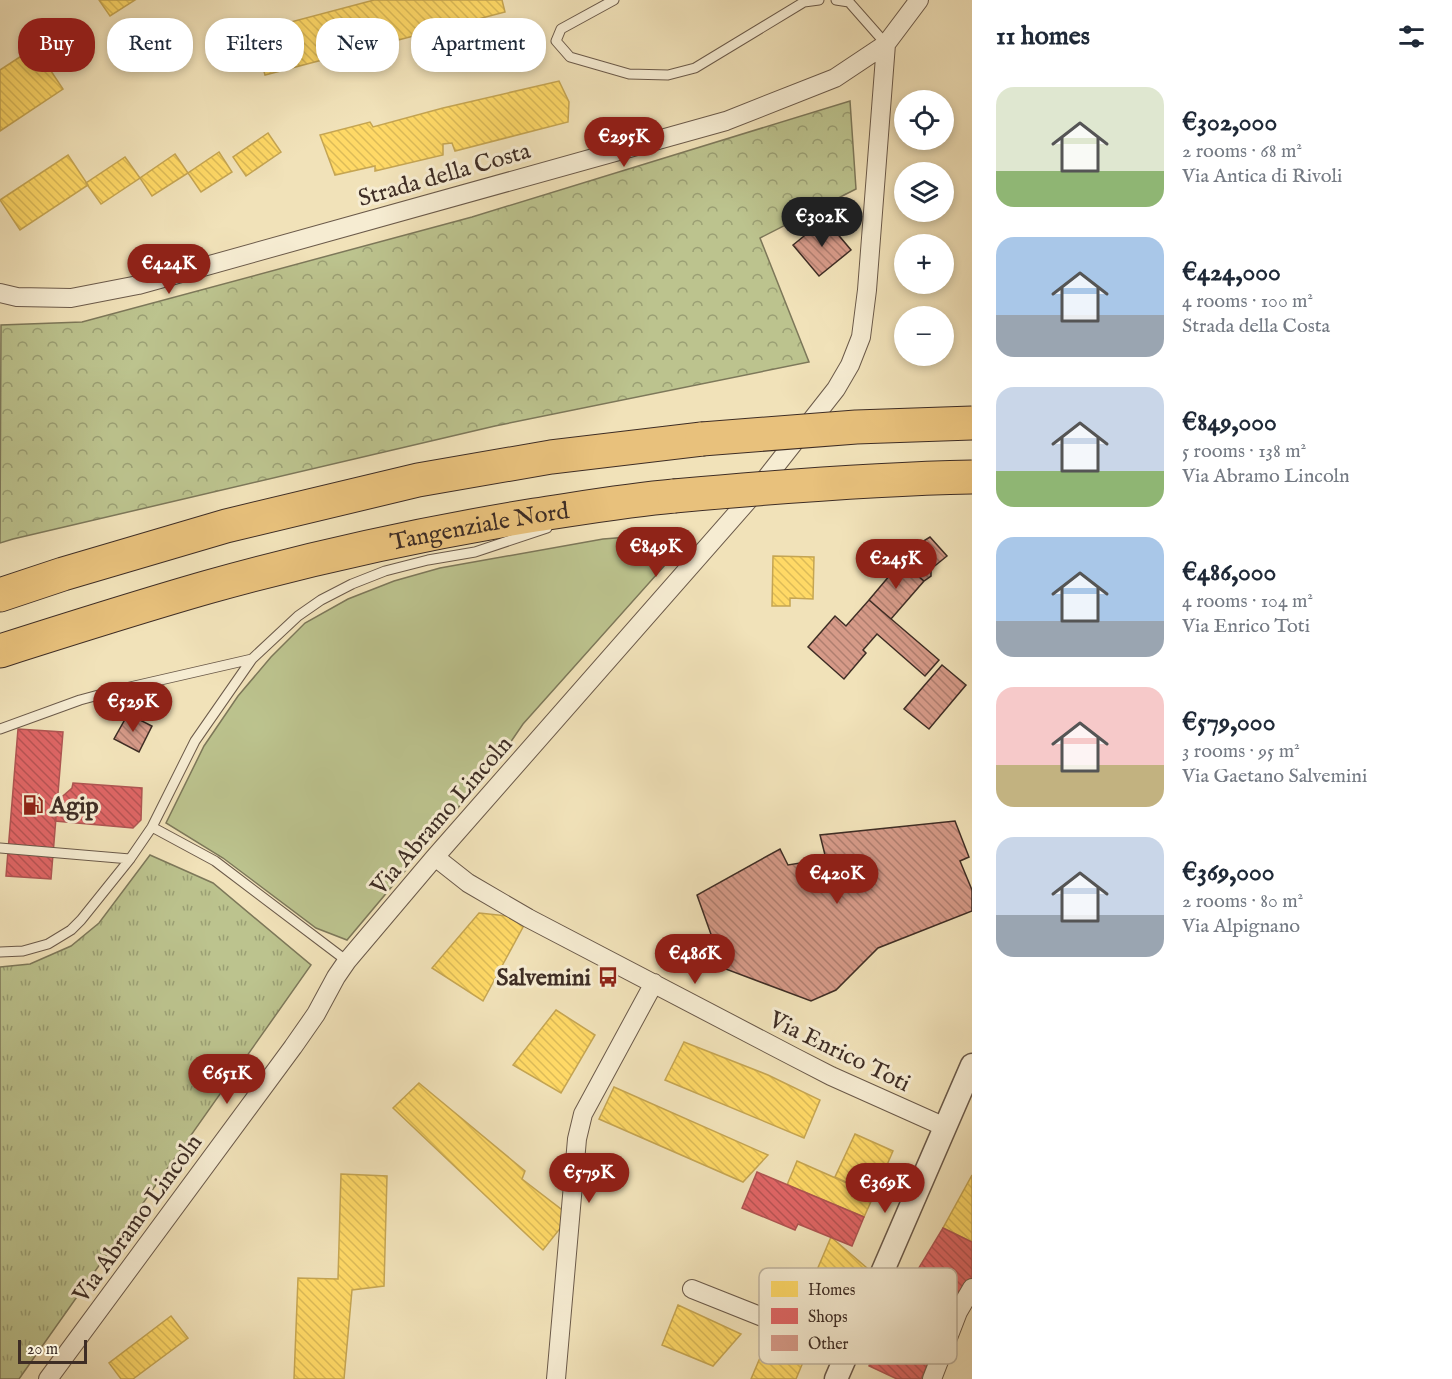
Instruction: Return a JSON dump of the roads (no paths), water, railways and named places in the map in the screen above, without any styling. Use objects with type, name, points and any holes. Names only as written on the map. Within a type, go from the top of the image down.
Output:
[{"type":"highway","points":[[0,595],[226,526],[418,480],[552,457],[702,438],[856,427],[972,423]]},
{"type":"highway","name":"Tangenziale Nord","points":[[0,651],[210,587],[322,558],[460,528],[632,500],[788,486],[972,477]]},
{"type":"street","points":[[886,44],[919,0]]},
{"type":"street","name":"Via Abramo Lincoln","points":[[48,1379],[293,1047],[316,1014],[347,961],[435,857],[752,496],[836,389],[850,365],[861,337],[867,290],[886,44]]},
{"type":"street","name":"Strada della Costa","points":[[0,293],[17,297],[71,298],[138,285],[726,121],[835,78],[886,44]]},
{"type":"street","name":"Via Enrico Toti","points":[[435,857],[468,883],[528,918],[813,1067],[945,1127]]},
{"type":"street","points":[[556,1379],[577,1139],[583,1113],[654,983]]},
{"type":"street","points":[[884,1268],[972,1065]]},
{"type":"street","points":[[957,1315],[972,1288]]},
{"type":"street","points":[[692,1289],[759,1316]]},
{"type":"street","points":[[836,1379],[842,1364]]},
{"type":"street","points":[[932,1379],[938,1364]]},
{"type":"lane","points":[[614,0],[561,29],[556,41],[570,57],[629,74],[668,75],[695,68],[804,2],[819,0]]},
{"type":"lane","points":[[837,0],[849,2],[886,44]]},
{"type":"lane","points":[[576,518],[632,500]]},
{"type":"lane","points":[[0,952],[23,951],[48,944],[71,930],[81,920],[130,859],[152,827],[195,741],[252,658],[298,616],[321,600],[352,584],[396,568],[475,552],[554,526]]},
{"type":"lane","points":[[0,729],[80,700],[252,658]]},
{"type":"lane","points":[[152,827],[214,861],[347,961]]},
{"type":"lane","points":[[0,848],[130,859]]},
{"type":"place","name":"Agip","points":[[33,805]]},
{"type":"place","name":"Salvemini","points":[[608,977]]}]
